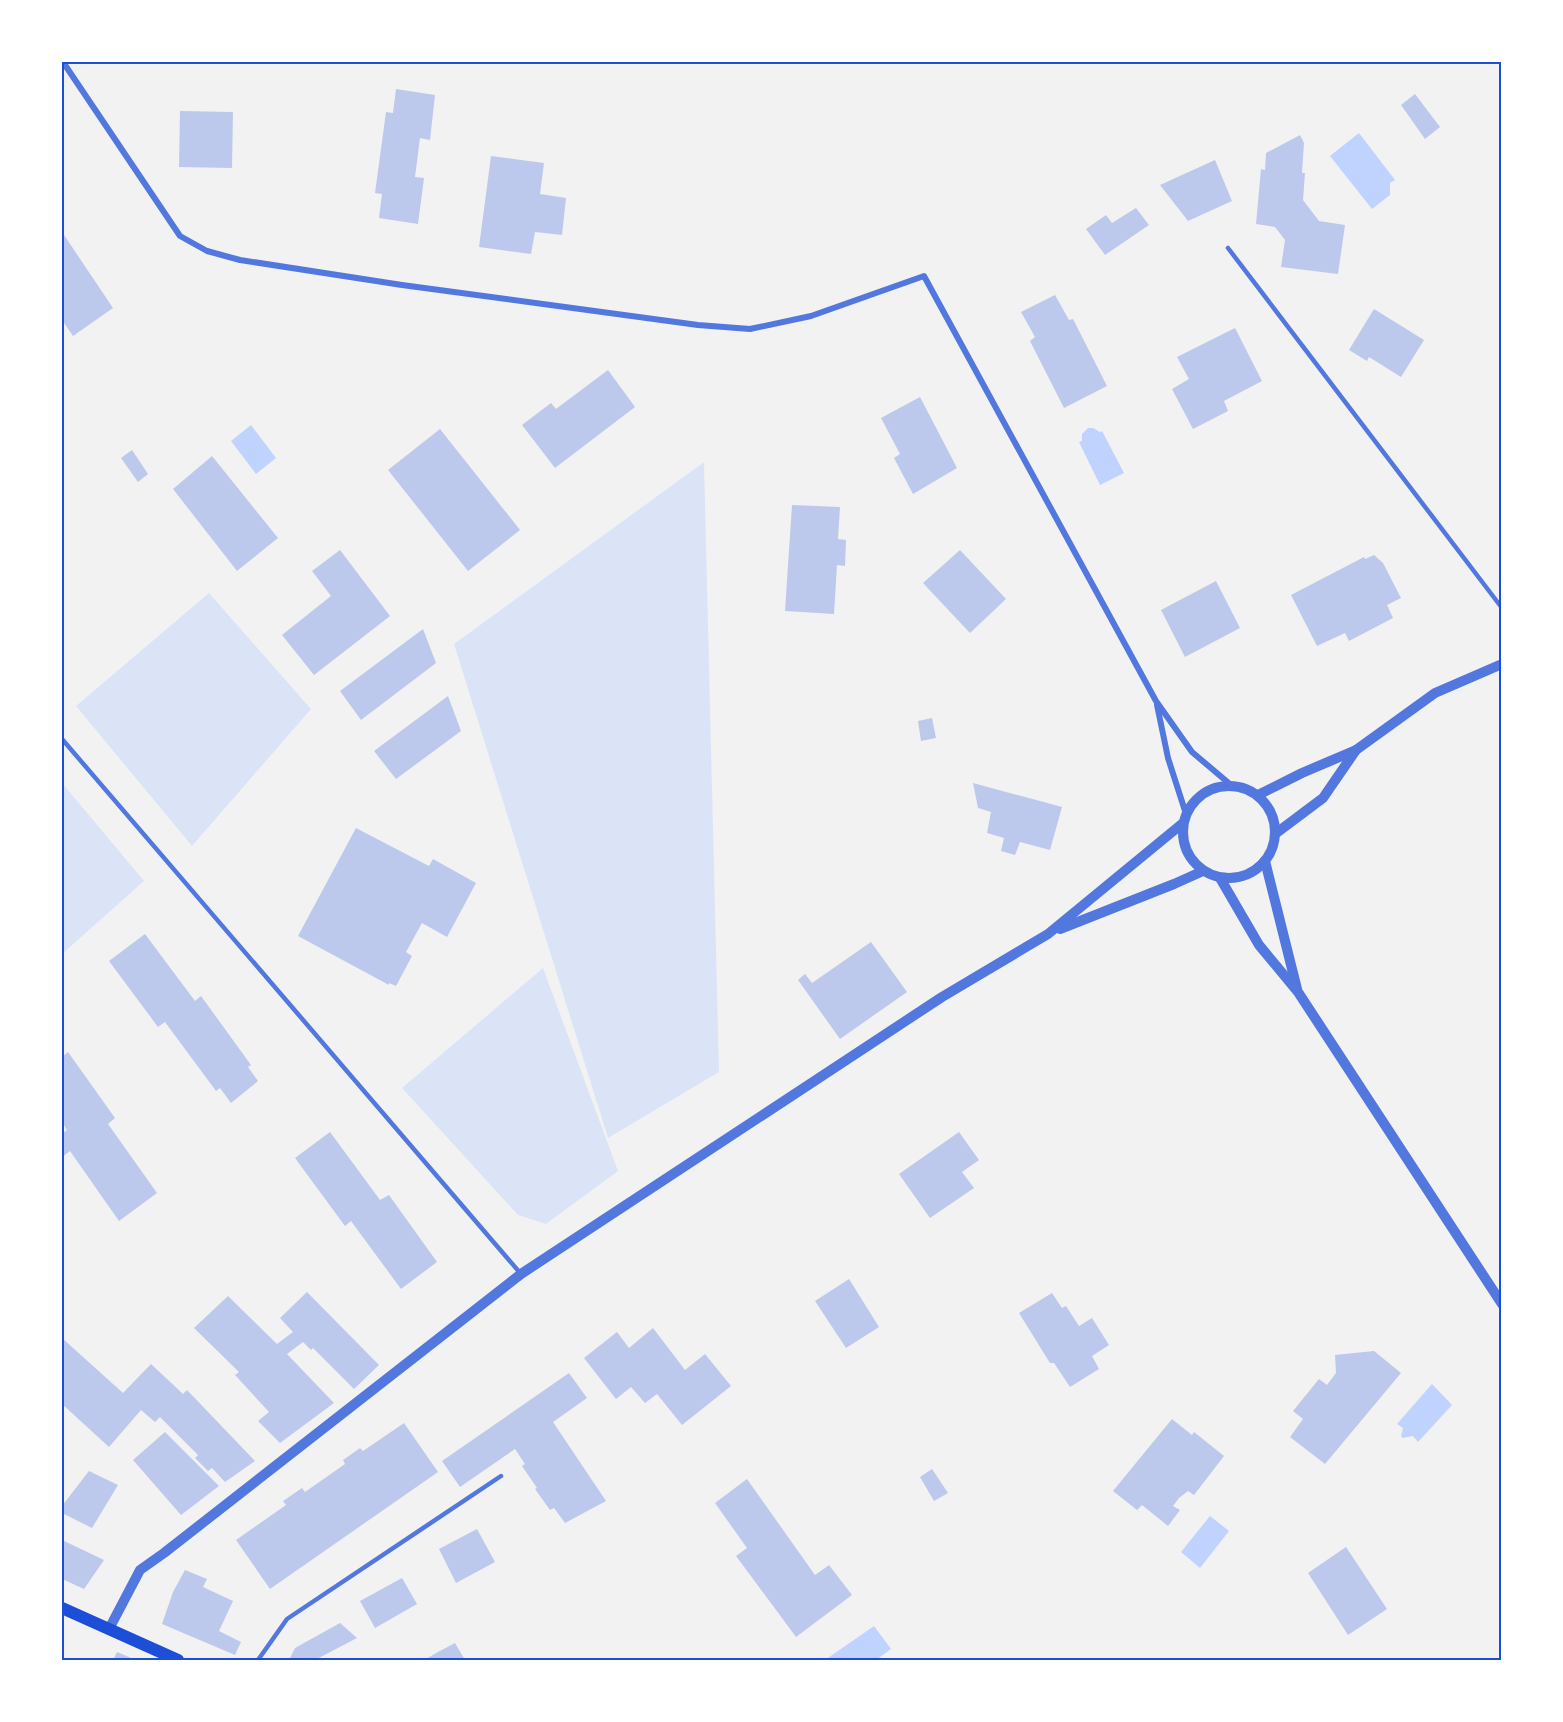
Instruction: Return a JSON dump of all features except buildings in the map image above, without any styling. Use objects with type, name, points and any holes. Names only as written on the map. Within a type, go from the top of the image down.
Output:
[{"type":"main road","points":[[62,1608],[178,1660]]},
{"type":"street","points":[[63,62],[180,236],[207,251],[240,260],[698,325],[750,329],[811,316],[924,276],[1156,701],[1192,752],[1231,785]]},
{"type":"street","points":[[1258,795],[1356,750],[1436,693],[1502,664]]},
{"type":"street","points":[[1048,934],[1184,818],[1190,806],[1203,792],[1216,786],[1231,785],[1245,788],[1258,795],[1268,806],[1274,820],[1275,834],[1272,848],[1265,861],[1255,870],[1238,878],[1220,878],[1203,871],[1189,858],[1183,841],[1184,818],[1156,701]]},
{"type":"street","points":[[1275,834],[1323,798],[1356,750]]},
{"type":"street","points":[[1265,861],[1298,992]]},
{"type":"street","points":[[109,1629],[140,1570],[521,1274],[942,997],[1048,934],[1203,871]]},
{"type":"street","points":[[1220,878],[1259,945],[1298,992],[1502,1304]]},
{"type":"lane","points":[[1228,248],[1502,609]]},
{"type":"lane","points":[[62,739],[521,1274]]},
{"type":"lane","points":[[258,1660],[287,1618],[501,1476]]},
{"type":"shaded area","points":[[704,462],[719,1072],[608,1138],[454,644]]},
{"type":"shaded area","points":[[209,593],[311,709],[192,846],[76,706]]},
{"type":"shaded area","points":[[62,783],[144,881],[62,954]]},
{"type":"shaded area","points":[[543,968],[618,1171],[546,1224],[518,1215],[402,1088]]},
{"type":"water","points":[[1359,133],[1395,180],[1390,183],[1390,195],[1372,209],[1330,156]]},
{"type":"water","points":[[251,425],[276,458],[256,474],[231,441]]},
{"type":"water","points":[[1088,428],[1102,431],[1124,473],[1100,485],[1079,442],[1082,441],[1082,434]]},
{"type":"water","points":[[1432,1384],[1452,1405],[1418,1442],[1413,1436],[1403,1438],[1401,1436],[1403,1428],[1397,1424]]},
{"type":"water","points":[[1210,1516],[1229,1531],[1200,1568],[1181,1552]]},
{"type":"water","points":[[874,1626],[891,1649],[876,1660],[825,1660]]}]
